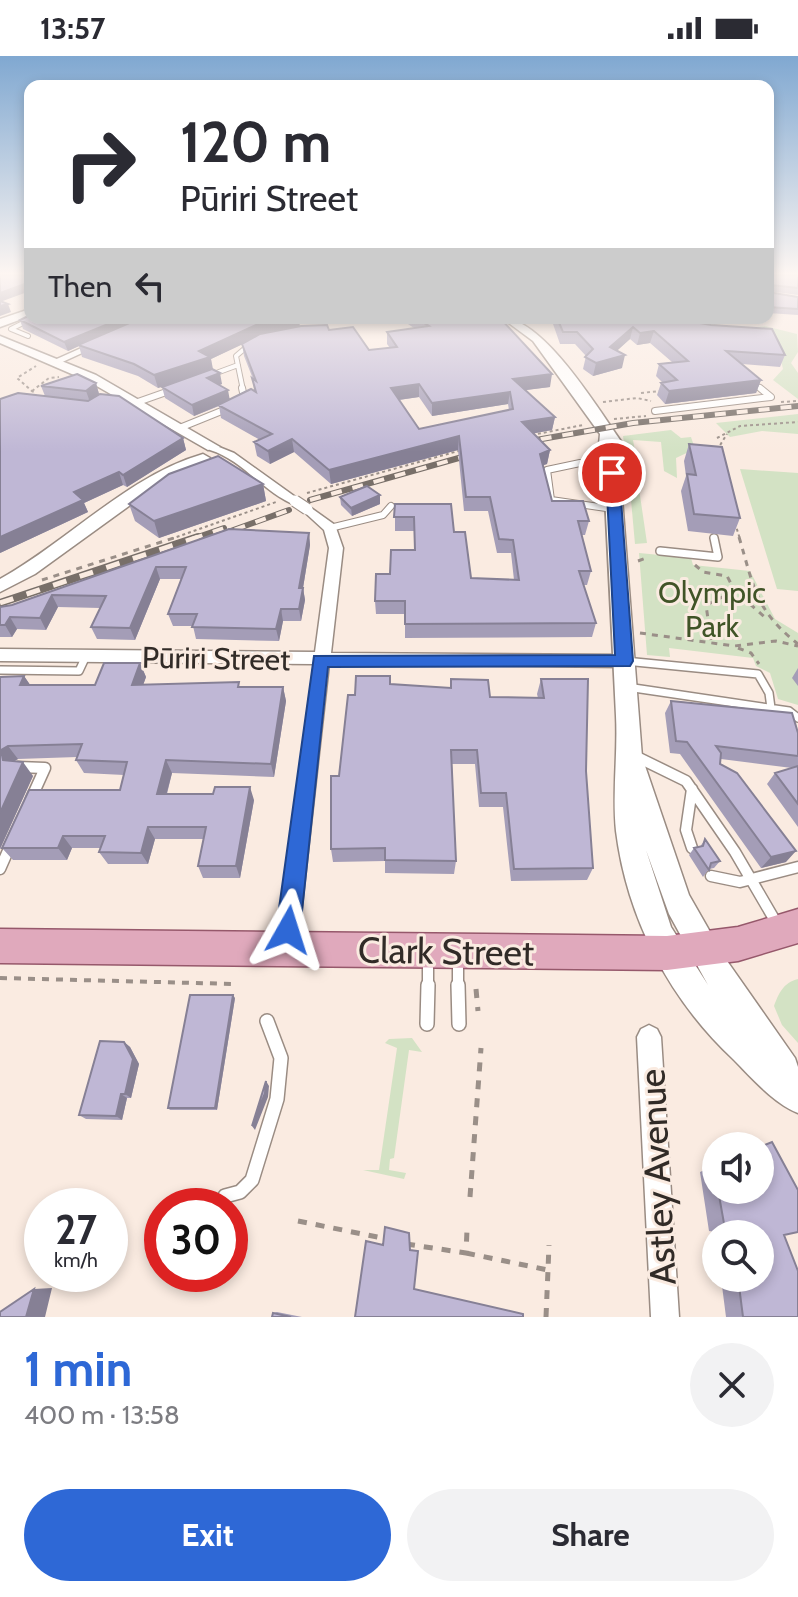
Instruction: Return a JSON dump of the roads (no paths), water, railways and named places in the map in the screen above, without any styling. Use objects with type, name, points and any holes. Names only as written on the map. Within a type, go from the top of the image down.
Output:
[{"type":"main road","points":[[531,334],[613,426],[606,455],[611,462],[630,754],[624,791],[630,844],[643,893],[684,951],[723,1028],[798,1095]]},
{"type":"main road","name":"Clark Street","points":[[0,946],[684,951],[738,944],[790,929]]},
{"type":"street","points":[[0,339],[92,378],[150,412],[205,453],[300,502],[330,528],[336,554],[320,660],[286,949]]},
{"type":"street","points":[[55,362],[106,341]]},
{"type":"street","points":[[150,412],[182,427],[205,453]]},
{"type":"street","points":[[0,586],[38,564],[150,478],[205,453]]},
{"type":"street","name":"Pūriri Street","points":[[0,655],[624,661]]},
{"type":"street","name":"Astley Avenue","points":[[649,1037],[665,1317]]},
{"type":"lane","points":[[23,334],[28,336]]},
{"type":"lane","points":[[182,427],[247,401],[236,356],[251,343]]},
{"type":"lane","points":[[198,380],[238,365]]},
{"type":"lane","points":[[655,411],[771,397],[747,377]]},
{"type":"lane","points":[[135,403],[185,385]]},
{"type":"lane","points":[[611,462],[580,463],[547,470],[551,500],[614,509]]},
{"type":"lane","points":[[330,528],[383,515],[391,506]]},
{"type":"lane","points":[[658,553],[718,557],[714,538]]},
{"type":"lane","points":[[0,670],[79,671],[86,656]]},
{"type":"lane","points":[[624,661],[758,674],[769,693],[771,708]]},
{"type":"lane","points":[[625,687],[789,711],[798,718]]},
{"type":"lane","points":[[630,754],[691,783],[751,879],[790,929]]},
{"type":"lane","points":[[18,767],[45,768],[26,811]]},
{"type":"lane","points":[[691,783],[686,830],[692,848]]},
{"type":"lane","points":[[0,869],[13,840]]},
{"type":"lane","points":[[711,876],[723,883],[769,879],[798,867]]},
{"type":"lane","points":[[427,1024],[443,950]]},
{"type":"lane","points":[[443,950],[459,1024]]},
{"type":"lane","points":[[244,1188],[252,1180],[283,1072],[280,1039],[267,1021]]},
{"type":"railway","points":[[519,443],[633,423],[798,406]]},
{"type":"railway","points":[[310,500],[480,452]]},
{"type":"railway","points":[[214,537],[289,510]]},
{"type":"railway","points":[[192,539],[224,528]]},
{"type":"railway","points":[[192,539],[198,537]]},
{"type":"railway","points":[[0,603],[192,539]]},
{"type":"park label","name":"Olympic Park","points":[[712,610]]}]
